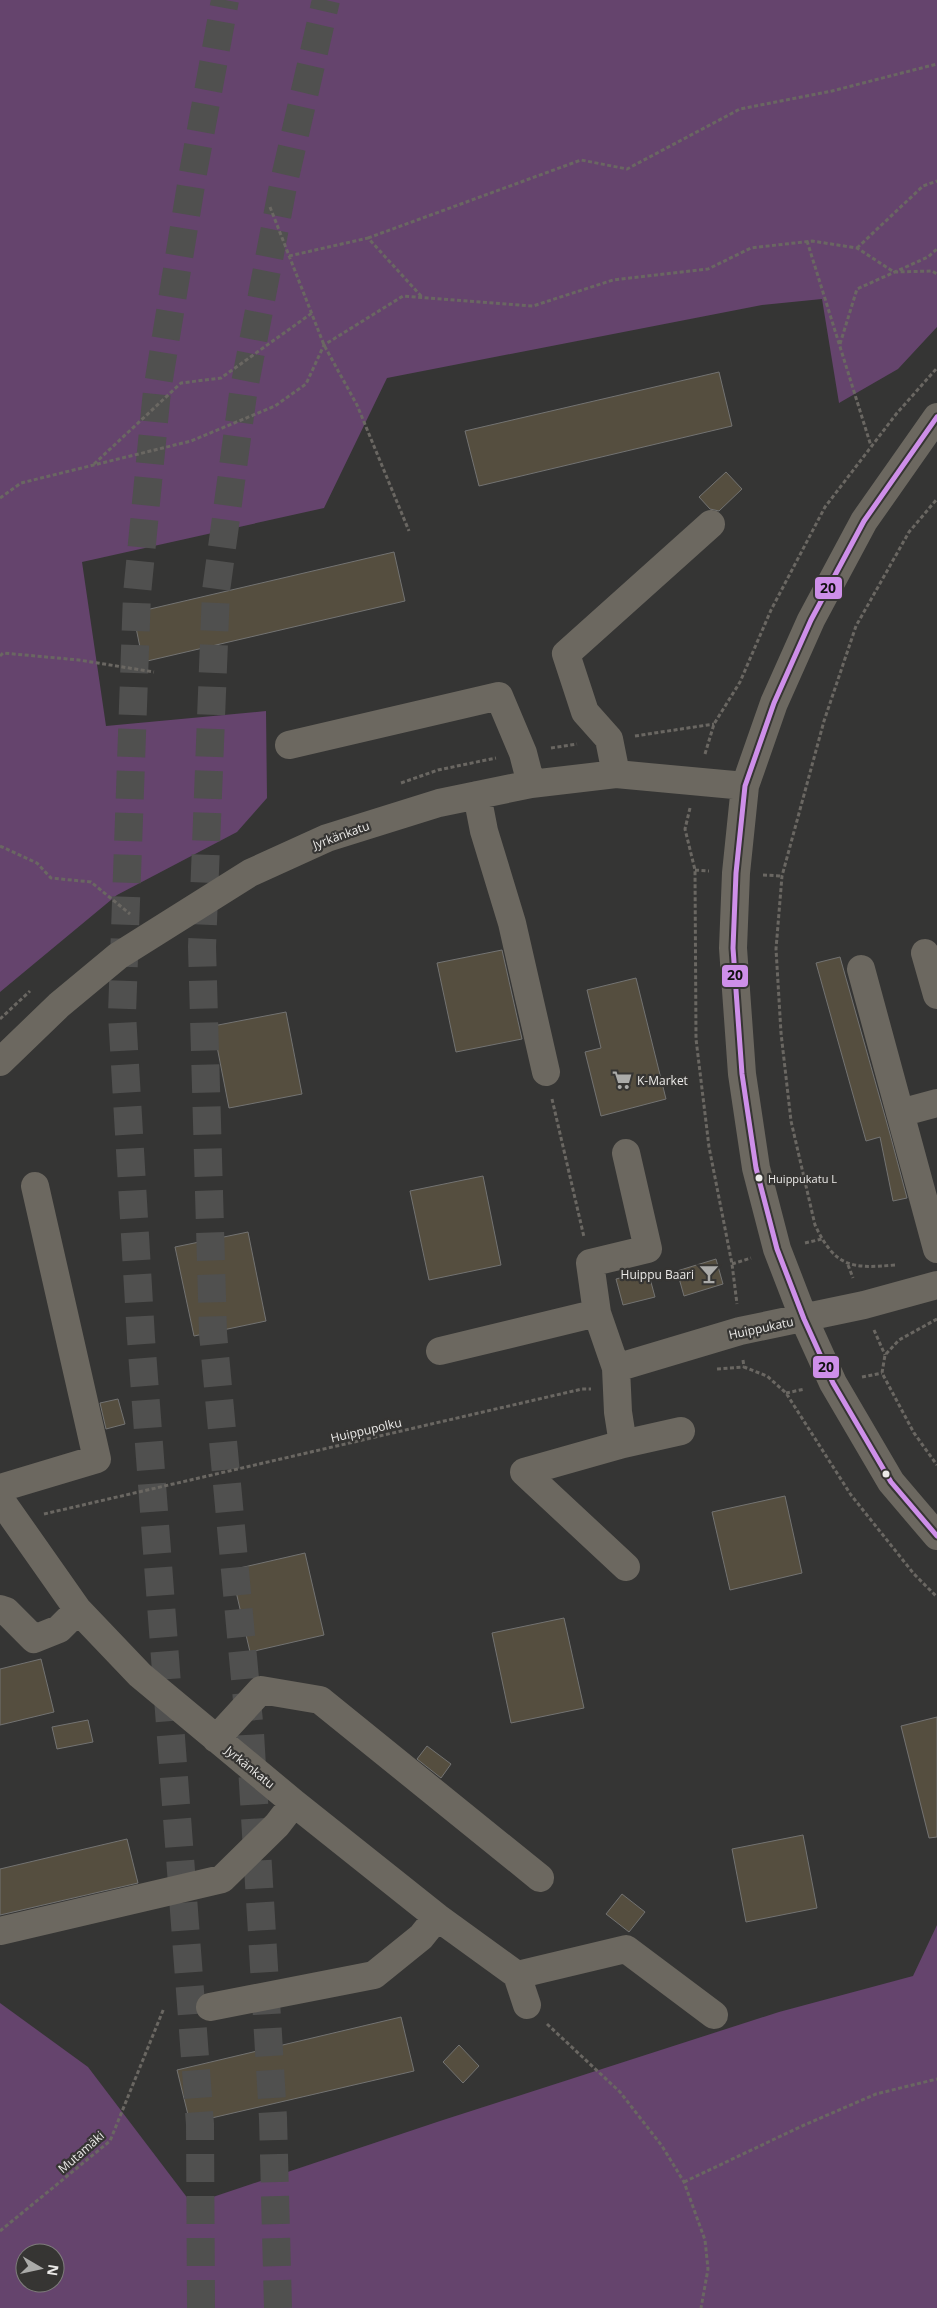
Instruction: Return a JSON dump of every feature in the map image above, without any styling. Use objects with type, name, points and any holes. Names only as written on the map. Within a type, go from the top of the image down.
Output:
[{"type":"street","points":[[937,417],[864,521],[811,620],[774,703],[745,786],[736,873],[733,948],[742,1074],[756,1168],[777,1249],[804,1319],[833,1383],[890,1482],[937,1536]]},
{"type":"street","points":[[616,774],[609,740],[585,712],[566,654],[711,524]]},
{"type":"street","points":[[289,746],[499,696],[523,752],[531,784]]},
{"type":"street","name":"Jyrkänkatu","points":[[0,1062],[60,1005],[118,956],[250,874],[327,838],[439,803],[531,784],[616,774],[745,786]]},
{"type":"street","points":[[478,795],[484,831],[512,923],[546,1072]]},
{"type":"street","points":[[925,953],[937,995]]},
{"type":"street","points":[[861,969],[937,1249]]},
{"type":"street","points":[[900,1113],[937,1103]]},
{"type":"street","points":[[623,1444],[618,1412],[617,1379],[597,1313],[590,1263],[648,1249],[626,1153]]},
{"type":"street","points":[[0,1488],[97,1459],[35,1186]]},
{"type":"street","name":"Huippukatu","points":[[617,1379],[740,1331],[864,1305],[937,1285]]},
{"type":"street","points":[[440,1351],[597,1313]]},
{"type":"street","points":[[626,1567],[524,1472],[623,1444],[681,1431]]},
{"type":"street","name":"Jyrkänkatu","points":[[0,1499],[78,1610],[140,1675],[294,1803],[438,1916],[517,1975]]},
{"type":"street","points":[[0,1609],[6,1612],[34,1639],[59,1629],[78,1610]]},
{"type":"street","points":[[216,1739],[261,1690],[320,1700],[540,1878]]},
{"type":"street","points":[[0,1932],[222,1879],[277,1825],[294,1803]]},
{"type":"street","points":[[210,2007],[374,1974],[421,1937],[438,1916]]},
{"type":"street","points":[[527,2005],[517,1975],[626,1948],[714,2015]]},
{"type":"path","points":[[289,256],[368,238],[581,160],[627,169],[740,109],[832,91],[937,64]]},
{"type":"path","points":[[857,248],[923,186],[937,181]]},
{"type":"path","points":[[270,207],[324,345],[357,405],[409,531]]},
{"type":"path","points":[[368,238],[422,297]]},
{"type":"path","points":[[807,241],[872,446]]},
{"type":"path","points":[[0,498],[21,482],[191,441],[275,406],[306,384],[324,345],[403,296],[533,306],[613,280],[708,268],[750,248],[807,241],[857,248],[894,272],[932,271],[937,274]]},
{"type":"path","points":[[840,345],[857,289],[928,257],[937,249]]},
{"type":"path","points":[[94,465],[181,383],[221,378],[312,313]]},
{"type":"path","points":[[744,1367],[732,1264],[709,1147],[696,1038],[695,870],[685,829],[714,724],[740,682],[771,610],[825,507],[897,413],[937,368]]},
{"type":"path","points":[[897,1265],[872,1267],[848,1265],[834,1255],[822,1239],[815,1225],[791,1121],[780,1033],[776,949],[782,876],[824,721],[856,626],[909,532],[937,499]]},
{"type":"path","points":[[0,656],[3,653],[79,660],[154,672]]},
{"type":"path","points":[[0,846],[36,863],[51,878],[91,882],[130,914]]},
{"type":"path","points":[[546,1072],[590,1263]]},
{"type":"path","points":[[937,1319],[899,1340],[885,1355],[882,1373],[914,1433],[937,1465]]},
{"type":"path","points":[[708,1370],[744,1367],[767,1376],[786,1393],[851,1495],[914,1574],[937,1597]]},
{"type":"path","name":"Huippupolku","points":[[18,1527],[44,1513],[582,1389],[617,1379]]},
{"type":"path","points":[[527,2005],[620,2092],[662,2146],[684,2182],[704,2240],[708,2269],[701,2308]]},
{"type":"path","name":"Mutamäki","points":[[0,2231],[110,2141],[164,2008]]},
{"type":"path","points":[[684,2182],[876,2094],[937,2079]]},
{"type":"shaded area","points":[[0,0],[937,0],[937,327],[898,369],[839,403],[822,299],[762,305],[387,378],[324,508],[82,562],[106,726],[266,711],[267,798],[237,832],[117,895],[0,992]]},
{"type":"shaded area","points":[[937,1925],[937,2308],[0,2308],[0,2003],[88,2067],[192,2204],[440,2121],[779,2012],[913,1976]]},
{"type":"building","points":[[719,372],[732,426],[479,486],[465,431]]},
{"type":"building","points":[[726,472],[742,489],[719,511],[710,509],[699,497]]},
{"type":"building","points":[[394,552],[405,601],[143,662],[133,613]]},
{"type":"building","points":[[502,950],[522,1039],[456,1052],[437,963]]},
{"type":"building","points":[[840,957],[907,1198],[893,1201],[880,1137],[866,1141],[816,963]]},
{"type":"building","points":[[636,978],[666,1099],[601,1116],[585,1052],[601,1048],[587,990]]},
{"type":"building","points":[[286,1012],[302,1094],[229,1108],[213,1026]]},
{"type":"building","points":[[483,1176],[501,1265],[429,1280],[410,1191]]},
{"type":"building","points":[[248,1232],[266,1321],[194,1336],[175,1247]]},
{"type":"building","points":[[716,1259],[723,1284],[684,1296],[677,1271]]},
{"type":"building","points":[[648,1271],[655,1297],[623,1305],[616,1279]]},
{"type":"building","points":[[118,1399],[125,1424],[106,1429],[100,1403]]},
{"type":"building","points":[[785,1496],[802,1573],[730,1590],[712,1512]]},
{"type":"building","points":[[305,1553],[324,1635],[250,1652],[231,1570]]},
{"type":"building","points":[[564,1618],[584,1708],[511,1723],[492,1633]]},
{"type":"building","points":[[41,1659],[54,1712],[0,1725],[0,1669]]},
{"type":"building","points":[[937,1717],[937,1837],[929,1838],[901,1726]]},
{"type":"building","points":[[88,1720],[93,1742],[57,1749],[52,1727]]},
{"type":"building","points":[[427,1746],[451,1764],[441,1778],[417,1759]]},
{"type":"building","points":[[803,1835],[817,1908],[746,1922],[732,1849]]},
{"type":"building","points":[[127,1839],[138,1883],[0,1915],[0,1869]]},
{"type":"building","points":[[622,1894],[645,1912],[629,1932],[606,1914]]},
{"type":"building","points":[[401,2017],[414,2071],[190,2123],[177,2070]]},
{"type":"building","points":[[459,2045],[479,2066],[463,2083],[443,2062]]},
{"type":"tunnel","points":[[201,2308],[200,2124],[141,1338],[122,1014],[137,594],[157,391],[193,173],[225,0]]},
{"type":"tunnel","points":[[278,2308],[273,2118],[250,1733],[213,1333],[202,947],[216,591],[243,394],[283,186],[326,0]]},
{"type":"transit line","name":"20","points":[[937,417],[864,521],[811,620],[774,703],[745,786],[736,873],[733,948],[742,1074],[756,1168],[777,1249],[804,1319],[833,1383],[891,1482],[937,1536]]},
{"type":"place","name":"K-Market","points":[[622,1080]]},
{"type":"place","name":"Huippukatu L","points":[[759,1178]]},
{"type":"place","name":"Huippu Baari","points":[[709,1274]]}]
